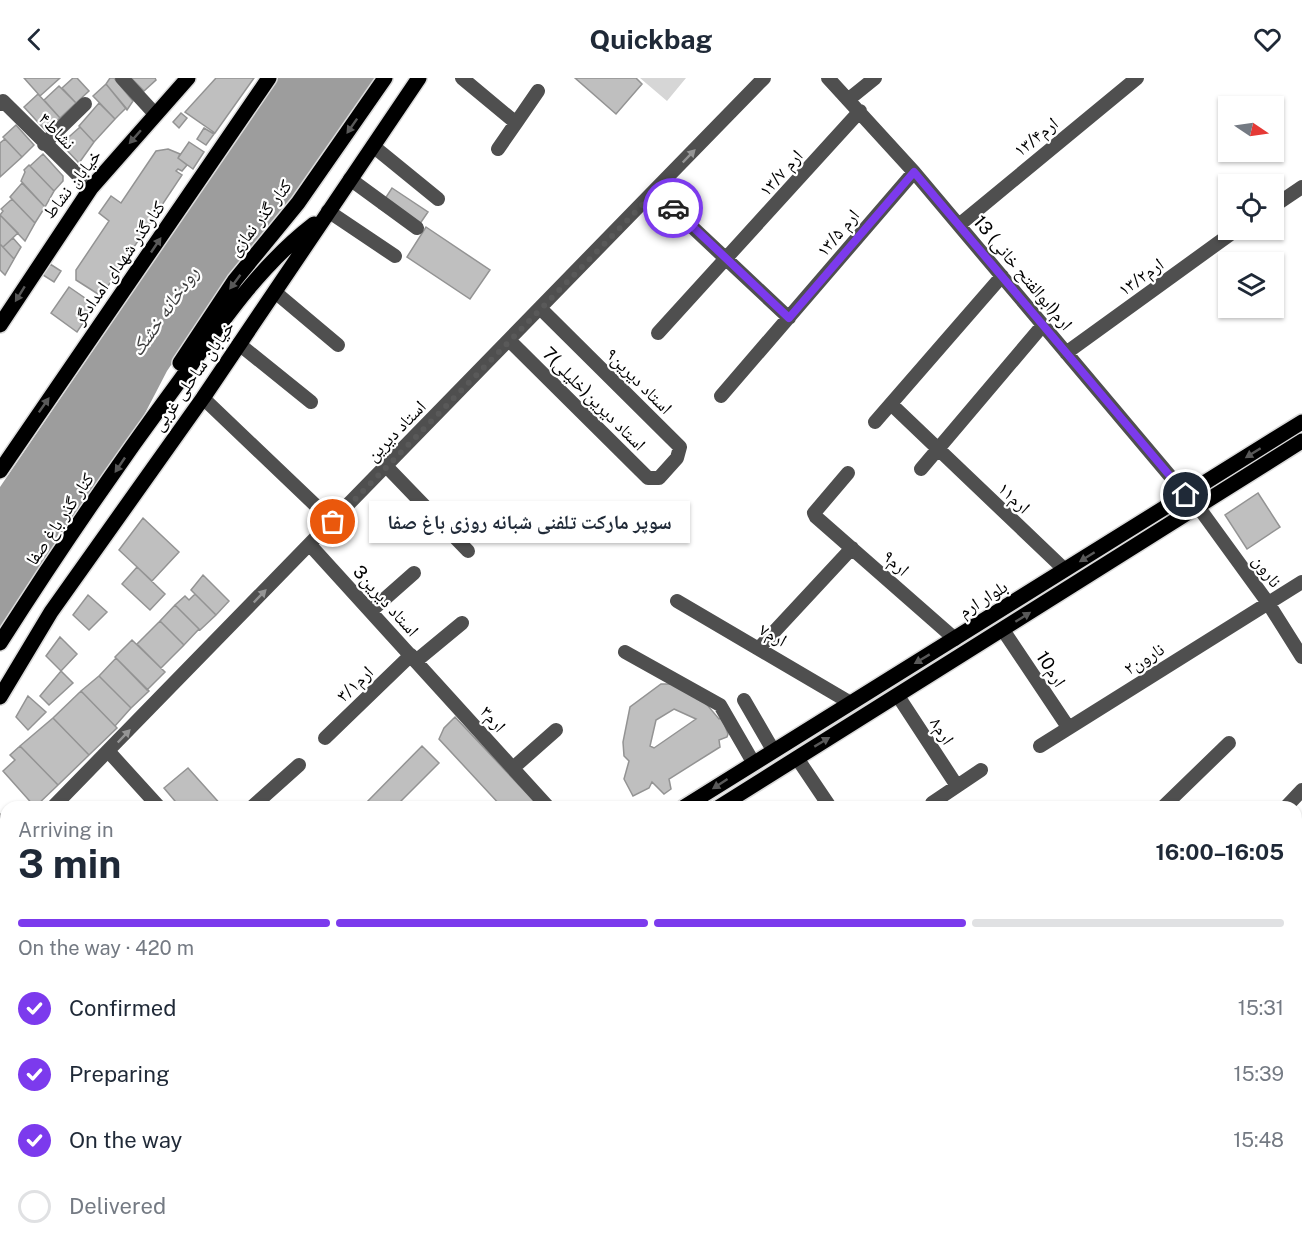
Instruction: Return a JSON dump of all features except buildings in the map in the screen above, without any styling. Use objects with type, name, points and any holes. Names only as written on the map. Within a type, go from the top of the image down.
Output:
[{"type":"main road","name":"خیابان نشاط","points":[[0,325],[91,188],[189,78]]},
{"type":"main road","name":"کنارگذر شهدای امدادگر","points":[[0,471],[269,78]]},
{"type":"main road","name":"کنار گذر نمازی","points":[[153,416],[176,369],[235,280],[298,203],[385,78]]},
{"type":"main road","name":"خیابان ساحلی غربی","points":[[0,697],[51,612],[203,398],[325,214],[419,78]]},
{"type":"main road","points":[[153,416],[244,291],[284,247],[325,214]]},
{"type":"main road","name":"کنار گذر باغ صفا","points":[[0,643],[153,416]]},
{"type":"main road","name":"بلوار ارم","points":[[693,801],[1302,422]]},
{"type":"main road","points":[[0,458],[22,436]]},
{"type":"main road","name":"بلوار ارم","points":[[729,801],[1199,508],[1302,441]]},
{"type":"main road","points":[[949,643],[952,663]]},
{"type":"street","points":[[122,78],[155,114]]},
{"type":"street","points":[[462,78],[516,123]]},
{"type":"street","name":"استاد دیرین","points":[[59,801],[764,78]]},
{"type":"street","name":"13 ارم(ابوالفتح خانی)","points":[[828,78],[914,172],[1186,495]]},
{"type":"street","points":[[849,99],[875,78]]},
{"type":"street","name":"۱۳/۴ارم","points":[[959,225],[1137,78]]},
{"type":"street","points":[[498,149],[538,91]]},
{"type":"street","name":"نشاط۴","points":[[0,104],[3,100],[44,144],[91,188]]},
{"type":"street","points":[[44,144],[85,104]]},
{"type":"street","name":"۱۳/۷ ارم","points":[[658,333],[728,259],[860,111]]},
{"type":"street","points":[[373,146],[438,199]]},
{"type":"street","name":"۱۳/۵ ارم","points":[[721,396],[914,172]]},
{"type":"street","points":[[351,179],[417,228]]},
{"type":"street","points":[[1284,199],[1302,187]]},
{"type":"street","points":[[655,192],[789,318]]},
{"type":"street","points":[[325,214],[395,256]]},
{"type":"street","name":"۱۳/۲ارم","points":[[1066,353],[1222,240]]},
{"type":"street","points":[[875,422],[1002,276]]},
{"type":"street","points":[[275,292],[338,345]]},
{"type":"street","name":"استاد دیرین۹","points":[[541,309],[680,447],[677,458],[659,478],[653,480]]},
{"type":"street","points":[[921,469],[1043,325]]},
{"type":"street","name":"7استاد دیرین(خلیلی)","points":[[510,341],[648,478],[653,480]]},
{"type":"street","points":[[239,344],[311,402]]},
{"type":"street","points":[[203,398],[333,522]]},
{"type":"street","name":"ارم۱۱","points":[[891,404],[1065,570]]},
{"type":"street","points":[[387,467],[468,550]]},
{"type":"street","name":"ارم۹","points":[[848,473],[814,513],[816,517],[852,548],[949,643]]},
{"type":"street","name":"نارون","points":[[1199,508],[1268,603],[1302,657]]},
{"type":"street","name":"3استاد دیرین","points":[[310,545],[413,658]]},
{"type":"street","points":[[759,647],[852,548]]},
{"type":"street","points":[[371,611],[414,573]]},
{"type":"street","name":"نارون۲","points":[[1040,746],[1302,582]]},
{"type":"street","name":"ارم۷","points":[[677,601],[759,647],[849,702]]},
{"type":"street","name":"۳/۱ارم","points":[[325,738],[413,658],[462,623]]},
{"type":"street","name":"ارم10","points":[[1003,630],[1068,728]]},
{"type":"street","points":[[625,652],[720,705],[753,762]]},
{"type":"street","name":"ارم۳","points":[[413,658],[543,801]]},
{"type":"street","name":"ارم۸","points":[[898,696],[957,786]]},
{"type":"street","points":[[744,700],[773,750]]},
{"type":"street","points":[[513,768],[556,730]]},
{"type":"street","points":[[1172,801],[1229,743]]},
{"type":"street","points":[[109,752],[154,801]]},
{"type":"street","points":[[797,758],[826,801]]},
{"type":"street","points":[[259,801],[299,765]]},
{"type":"street","points":[[935,801],[981,770]]},
{"type":"street","points":[[1292,801],[1302,790]]},
{"type":"shaded area","points":[[640,78],[686,78],[667,101]]},
{"type":"water","name":"رودخانه خشک","points":[[278,78],[376,78],[289,204],[233,273],[167,371],[142,419],[0,631],[0,487]]},
{"type":"way so far","points":[[333,522],[655,192],[673,208]]},
{"type":"place","name":"سوپر مارکت تلفنی شبانه روزی باغ صفا","points":[[333,522]]},
{"type":"route","points":[[673,208],[789,318],[914,172],[1186,495]]}]
